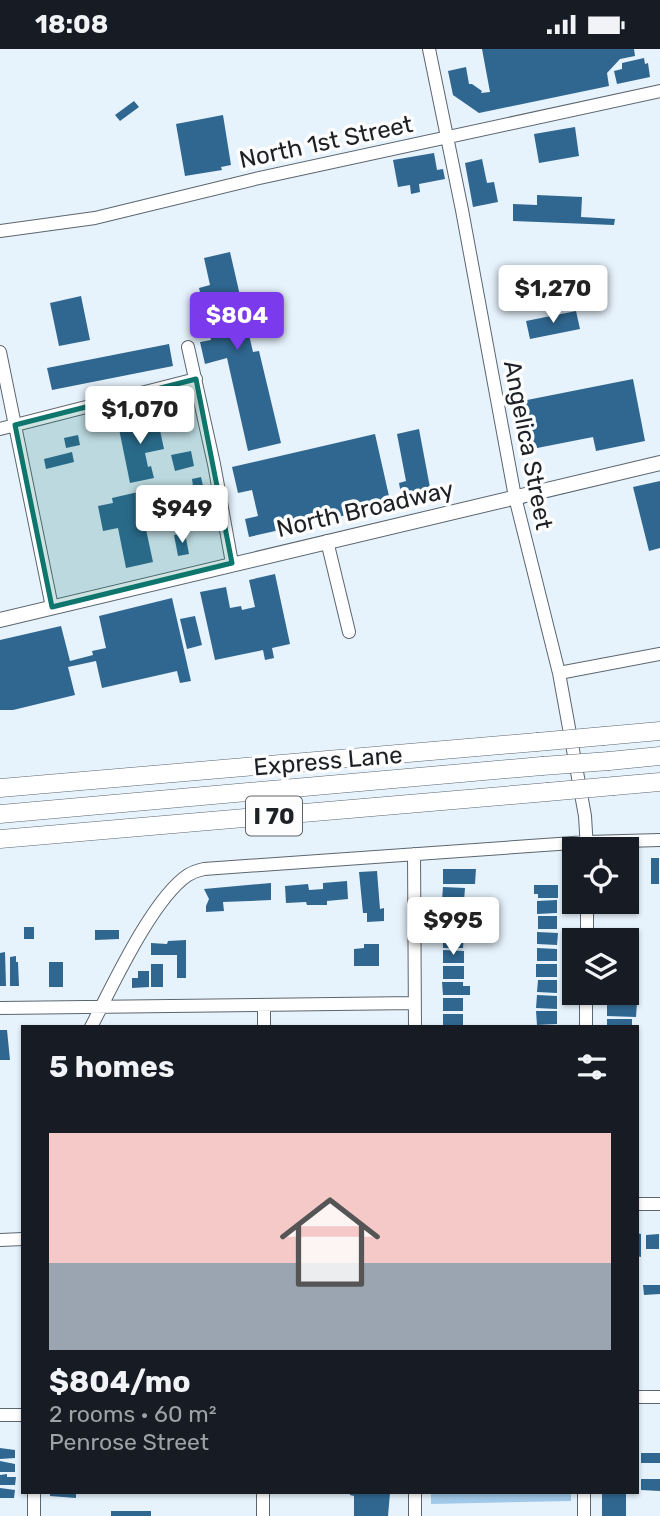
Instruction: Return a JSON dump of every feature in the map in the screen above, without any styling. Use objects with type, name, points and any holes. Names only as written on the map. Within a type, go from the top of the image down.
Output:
[{"type":"highway","name":"I 70","points":[[0,788],[660,731]]},
{"type":"highway","name":"Express Lane","points":[[0,814],[660,756]]},
{"type":"highway","name":"I 70","points":[[0,839],[660,782]]},
{"type":"main road","name":"North Broadway","points":[[0,620],[660,463]]},
{"type":"street","name":"Angelica Street","points":[[429,49],[515,497],[559,673],[586,837]]},
{"type":"street","name":"North 1st Street","points":[[0,231],[96,218],[255,179],[660,91]]},
{"type":"street","points":[[188,347],[232,563]]},
{"type":"street","points":[[0,352],[52,607]]},
{"type":"street","points":[[0,429],[196,379]]},
{"type":"street","points":[[327,541],[349,632]]},
{"type":"street","points":[[559,673],[660,654]]},
{"type":"street","points":[[639,841],[660,840]]},
{"type":"street","points":[[92,1025],[151,917],[168,893],[189,874],[217,866],[562,846]]},
{"type":"street","points":[[414,853],[415,1025]]},
{"type":"street","points":[[0,1008],[415,1003]]},
{"type":"street","points":[[264,1005],[264,1025]]},
{"type":"street","points":[[586,1005],[586,1025]]},
{"type":"street","points":[[639,1205],[660,1203]]},
{"type":"street","points":[[0,1240],[21,1240]]},
{"type":"street","points":[[639,1397],[660,1397]]},
{"type":"street","points":[[0,1415],[21,1415]]},
{"type":"street","points":[[34,1494],[34,1516]]},
{"type":"street","points":[[263,1494],[263,1516]]},
{"type":"street","points":[[415,1494],[415,1516]]},
{"type":"street","points":[[584,1494],[584,1516]]},
{"type":"highlighted area","points":[[196,379],[232,563],[52,607],[15,425]]},
{"type":"shaded area","points":[[431,1494],[571,1494],[571,1501],[431,1504]]},
{"type":"building","points":[[482,49],[634,49],[635,56],[620,59],[607,73],[609,86],[479,113],[453,95],[448,71],[466,67],[469,84],[482,91],[481,93],[490,92]]},
{"type":"building","points":[[644,58],[645,64],[648,63],[650,77],[617,84],[614,71],[622,69],[622,63]]},
{"type":"building","points":[[134,101],[139,107],[120,121],[115,115]]},
{"type":"building","points":[[223,115],[231,165],[221,167],[222,170],[185,176],[176,124]]},
{"type":"building","points":[[575,127],[579,156],[539,163],[534,134]]},
{"type":"building","points":[[434,153],[437,170],[443,169],[445,179],[419,184],[420,192],[411,194],[410,185],[398,187],[393,160]]},
{"type":"building","points":[[482,159],[487,183],[494,182],[498,202],[473,207],[465,163]]},
{"type":"building","points":[[537,195],[582,197],[581,217],[615,219],[614,225],[513,221],[513,204],[537,205]]},
{"type":"building","points":[[230,252],[253,352],[259,351],[281,443],[248,451],[227,358],[205,364],[200,342],[211,340],[199,288],[210,285],[204,258]]},
{"type":"building","points":[[81,296],[90,340],[59,346],[50,303]]},
{"type":"building","points":[[576,311],[580,329],[530,339],[526,321]]},
{"type":"building","points":[[169,344],[173,366],[52,390],[47,368]]},
{"type":"building","points":[[633,379],[645,441],[596,451],[593,437],[527,450],[517,402]]},
{"type":"building","points":[[157,416],[164,449],[145,453],[154,478],[130,483],[118,424]]},
{"type":"building","points":[[419,429],[431,493],[402,499],[399,483],[406,481],[397,434]]},
{"type":"building","points":[[375,434],[391,505],[249,537],[245,519],[258,516],[252,490],[238,493],[232,467]]},
{"type":"building","points":[[78,435],[80,445],[66,448],[64,438]]},
{"type":"building","points":[[191,451],[194,466],[175,471],[171,455]]},
{"type":"building","points":[[72,452],[74,462],[46,469],[44,459]]},
{"type":"building","points":[[201,477],[206,499],[195,501],[198,519],[184,522],[179,496],[194,493],[192,479]]},
{"type":"building","points":[[660,481],[660,548],[649,551],[633,487]]},
{"type":"building","points":[[138,492],[153,562],[126,568],[118,528],[103,531],[98,506],[113,503],[112,498]]},
{"type":"building","points":[[185,533],[189,554],[178,556],[174,535]]},
{"type":"building","points":[[275,574],[290,644],[272,648],[274,658],[265,660],[263,650],[215,660],[200,592],[226,587],[230,608],[241,606],[242,610],[255,607],[249,580]]},
{"type":"building","points":[[172,598],[191,681],[180,683],[177,671],[102,688],[96,661],[68,667],[75,695],[13,710],[0,710],[0,640],[61,626],[70,661],[93,655],[92,651],[106,648],[99,616]]},
{"type":"building","points":[[195,616],[202,645],[187,649],[180,619]]},
{"type":"building","points":[[651,858],[659,858],[659,884],[651,884]]},
{"type":"building","points":[[443,869],[476,869],[475,884],[443,884]]},
{"type":"building","points":[[377,871],[380,909],[384,908],[384,921],[367,922],[367,913],[363,913],[359,872]]},
{"type":"building","points":[[347,881],[348,899],[327,901],[327,905],[286,903],[285,886],[308,884],[309,890],[323,889],[323,883]]},
{"type":"building","points":[[271,883],[271,900],[223,902],[224,911],[206,912],[209,899],[204,889]]},
{"type":"building","points":[[534,885],[558,885],[558,898],[538,898],[538,894],[534,894]]},
{"type":"building","points":[[443,887],[465,888],[464,901],[442,900]]},
{"type":"building","points":[[557,900],[557,913],[537,914],[537,901]]},
{"type":"building","points":[[443,903],[462,903],[463,916],[443,916]]},
{"type":"building","points":[[538,916],[557,916],[557,929],[538,929]]},
{"type":"building","points":[[443,918],[463,919],[463,932],[442,932]]},
{"type":"building","points":[[24,927],[34,927],[34,939],[24,939]]},
{"type":"building","points":[[95,930],[119,930],[119,939],[95,940]]},
{"type":"building","points":[[537,932],[558,933],[557,945],[537,944]]},
{"type":"building","points":[[443,934],[464,935],[463,948],[443,948]]},
{"type":"building","points":[[186,940],[186,978],[177,978],[177,955],[151,955],[151,943],[167,944],[168,941]]},
{"type":"building","points":[[364,944],[379,944],[379,966],[354,966],[354,949],[364,948]]},
{"type":"building","points":[[537,948],[557,949],[557,961],[537,961]]},
{"type":"building","points":[[443,950],[464,951],[464,963],[443,963]]},
{"type":"building","points":[[5,952],[6,986],[0,986],[0,953]]},
{"type":"building","points":[[16,956],[19,986],[10,986],[10,957]]},
{"type":"building","points":[[49,962],[63,962],[63,987],[49,987]]},
{"type":"building","points":[[151,964],[163,964],[163,987],[151,987]]},
{"type":"building","points":[[536,964],[557,964],[557,977],[536,977]]},
{"type":"building","points":[[443,966],[464,966],[464,979],[443,979]]},
{"type":"building","points":[[138,971],[149,971],[149,987],[132,988],[132,978],[138,978]]},
{"type":"building","points":[[538,980],[557,980],[557,993],[537,992]]},
{"type":"building","points":[[442,982],[463,982],[463,986],[470,986],[470,995],[443,995]]},
{"type":"building","points":[[537,995],[557,996],[557,1009],[536,1008]]},
{"type":"building","points":[[443,998],[463,998],[463,1011],[443,1011]]},
{"type":"building","points":[[607,1005],[637,1005],[636,1017],[607,1016]]},
{"type":"building","points":[[536,1011],[557,1011],[557,1024],[537,1025]]},
{"type":"building","points":[[443,1014],[463,1014],[463,1025],[443,1025]]},
{"type":"building","points":[[607,1019],[632,1019],[632,1025],[607,1025]]},
{"type":"building","points":[[0,1030],[7,1030],[10,1060],[0,1060]]},
{"type":"building","points":[[639,1234],[641,1234],[639,1256]]},
{"type":"building","points":[[659,1234],[659,1249],[646,1249],[646,1235]]},
{"type":"building","points":[[643,1285],[660,1285],[660,1294],[644,1295]]},
{"type":"building","points":[[0,1448],[15,1450],[15,1458],[0,1459]]},
{"type":"building","points":[[641,1453],[660,1453],[660,1463],[641,1463]]},
{"type":"building","points":[[0,1461],[15,1464],[15,1472],[0,1472]]},
{"type":"building","points":[[7,1474],[7,1477],[16,1477],[15,1485],[0,1485],[0,1475]]},
{"type":"building","points":[[641,1479],[660,1479],[660,1491],[641,1490]]},
{"type":"building","points":[[0,1488],[15,1490],[14,1498],[0,1498]]},
{"type":"building","points":[[76,1494],[76,1498],[50,1496]]},
{"type":"building","points":[[390,1494],[388,1516],[354,1516],[354,1496],[350,1495]]},
{"type":"building","points":[[602,1494],[626,1494],[626,1516],[602,1516]]},
{"type":"building","points":[[111,1511],[151,1511],[151,1516],[111,1516]]}]
